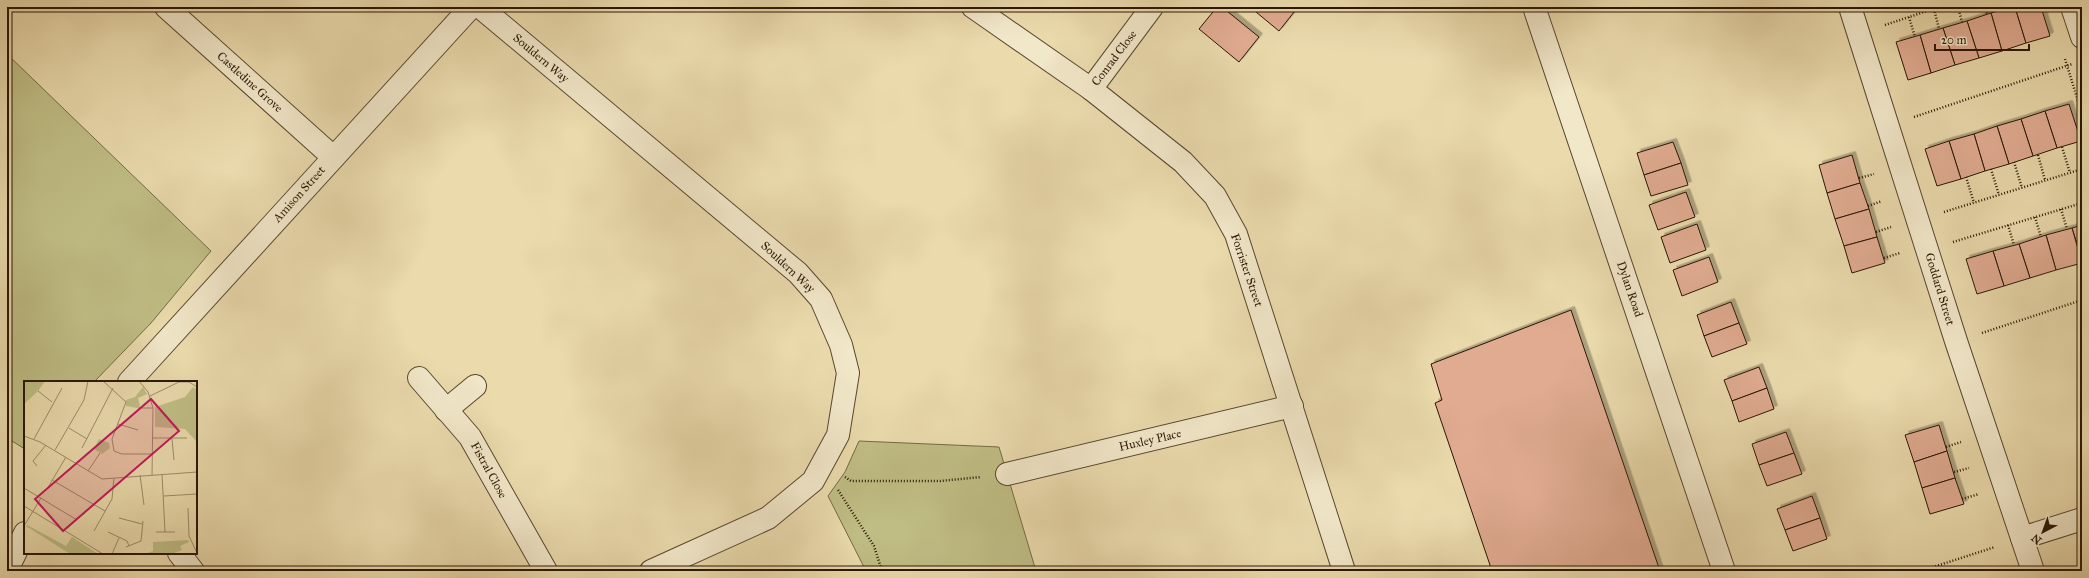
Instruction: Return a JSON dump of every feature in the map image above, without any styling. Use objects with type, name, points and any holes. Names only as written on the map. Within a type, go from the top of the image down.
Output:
[{"type":"street","name":"Castledine Grove","points":[[166,7],[333,156]]},
{"type":"street","name":"Amison Street","points":[[130,381],[333,156],[472,7]]},
{"type":"street","name":"Souldern Way","points":[[480,7],[798,273],[821,299],[841,345],[848,373],[838,435],[813,481],[768,518],[651,571]]},
{"type":"street","name":"Forrister Street","points":[[974,7],[1091,89],[1183,162],[1215,196],[1236,234],[1344,571]]},
{"type":"street","name":"Conrad Close","points":[[1091,89],[1152,7]]},
{"type":"street","name":"Dylan Road","points":[[1534,7],[1724,571]]},
{"type":"street","name":"Goddard Street","points":[[1850,7],[1889,124],[1956,341],[2033,571]]},
{"type":"street","points":[[2072,7],[2082,37]]},
{"type":"street","name":"Fistral Close","points":[[419,378],[470,437],[546,571]]},
{"type":"street","points":[[446,410],[475,386]]},
{"type":"street","name":"Huxley Place","points":[[1007,474],[1292,406]]},
{"type":"street","points":[[2022,538],[2082,519]]},
{"type":"street","points":[[7,570],[24,535]]},
{"type":"path","points":[[1860,34],[1939,7]]},
{"type":"path","points":[[1958,7],[1962,22]]},
{"type":"path","points":[[1984,7],[1987,14]]},
{"type":"path","points":[[1934,9],[1940,29]]},
{"type":"path","points":[[1909,17],[1915,37]]},
{"type":"path","points":[[1889,124],[2077,62]]},
{"type":"path","points":[[2062,147],[2070,173]]},
{"type":"path","points":[[2038,155],[2045,180]]},
{"type":"path","points":[[2014,162],[2022,188]]},
{"type":"path","points":[[1991,169],[1999,194]]},
{"type":"path","points":[[1919,220],[2082,169]]},
{"type":"path","points":[[1859,178],[1877,173]]},
{"type":"path","points":[[1966,177],[1974,203]]},
{"type":"path","points":[[1868,206],[1886,200]]},
{"type":"path","points":[[1928,250],[2082,203]]},
{"type":"path","points":[[2061,209],[2067,230]]},
{"type":"path","points":[[2035,217],[2041,237]]},
{"type":"path","points":[[2008,225],[2014,245]]},
{"type":"path","points":[[1876,232],[1894,226]]},
{"type":"path","points":[[1884,258],[1902,253]]},
{"type":"path","points":[[1956,341],[2082,300]]},
{"type":"path","points":[[1946,447],[1968,440]]},
{"type":"path","points":[[822,465],[851,481],[940,481],[1007,474]]},
{"type":"path","points":[[822,465],[874,546],[882,571]]},
{"type":"path","points":[[1954,472],[1976,465]]},
{"type":"path","points":[[1962,499],[1986,492]]},
{"type":"path","points":[[1921,571],[2022,538]]},
{"type":"shaded area","points":[[7,54],[211,251],[151,323],[95,381],[24,381],[24,448],[7,438]]},
{"type":"shaded area","points":[[859,441],[999,447],[1036,571],[866,571],[828,496],[845,472]]},
{"type":"building","points":[[1046,7],[1057,7],[1054,12]]},
{"type":"building","points":[[1217,7],[1222,7],[1259,37],[1239,62],[1199,29]]},
{"type":"building","points":[[1250,7],[1298,7],[1279,31]]},
{"type":"building","points":[[2010,7],[2015,7],[2026,43],[2002,51],[1991,13]]},
{"type":"building","points":[[2015,7],[2041,7],[2050,36],[2026,43]]},
{"type":"building","points":[[1991,13],[2002,51],[1979,58],[1967,21]]},
{"type":"building","points":[[1967,21],[1979,58],[1955,65],[1943,28]]},
{"type":"building","points":[[1943,28],[1955,65],[1931,73],[1920,35]]},
{"type":"building","points":[[1920,35],[1931,73],[1908,80],[1896,42]]},
{"type":"building","points":[[2069,104],[2081,141],[2057,148],[2045,111]]},
{"type":"building","points":[[2045,111],[2057,148],[2033,156],[2021,119]]},
{"type":"building","points":[[2021,119],[2033,156],[2009,164],[1997,126]]},
{"type":"building","points":[[1997,126],[2009,164],[1985,171],[1974,134]]},
{"type":"building","points":[[1974,134],[1985,171],[1961,179],[1949,141]]},
{"type":"building","points":[[1949,141],[1961,179],[1937,186],[1925,149]]},
{"type":"building","points":[[1673,142],[1681,163],[1644,175],[1637,153]]},
{"type":"building","points":[[1852,155],[1860,183],[1827,193],[1819,165]]},
{"type":"building","points":[[1681,163],[1688,185],[1651,196],[1644,175]]},
{"type":"building","points":[[1860,183],[1869,209],[1835,219],[1827,193]]},
{"type":"building","points":[[1686,192],[1695,217],[1658,230],[1649,205]]},
{"type":"building","points":[[1869,209],[1877,237],[1844,246],[1835,219]]},
{"type":"building","points":[[1697,224],[1706,250],[1670,263],[1661,237]]},
{"type":"building","points":[[2082,225],[2082,259],[2072,228]]},
{"type":"building","points":[[2072,228],[2082,263],[2056,270],[2046,235]]},
{"type":"building","points":[[2046,235],[2056,270],[2030,278],[2019,244]]},
{"type":"building","points":[[1877,237],[1885,263],[1852,273],[1844,246]]},
{"type":"building","points":[[2019,244],[2030,278],[2004,286],[1993,251]]},
{"type":"building","points":[[1993,251],[2004,286],[1977,294],[1966,259]]},
{"type":"building","points":[[1709,257],[1718,282],[1682,296],[1673,270]]},
{"type":"building","points":[[1731,302],[1739,323],[1704,336],[1697,315]]},
{"type":"building","points":[[1571,310],[1660,571],[1492,571],[1435,403],[1442,400],[1431,364]]},
{"type":"building","points":[[1739,323],[1747,344],[1712,357],[1704,336]]},
{"type":"building","points":[[1759,367],[1767,388],[1732,401],[1724,380]]},
{"type":"building","points":[[1767,388],[1774,409],[1739,422],[1732,401]]},
{"type":"building","points":[[1939,425],[1947,451],[1914,462],[1905,435]]},
{"type":"building","points":[[1786,432],[1794,453],[1759,465],[1752,444]]},
{"type":"building","points":[[1947,451],[1955,478],[1922,488],[1914,462]]},
{"type":"building","points":[[1794,453],[1802,474],[1767,486],[1759,465]]},
{"type":"building","points":[[1955,478],[1964,504],[1930,514],[1922,488]]},
{"type":"building","points":[[1812,496],[1820,518],[1785,530],[1777,509]]},
{"type":"building","points":[[1820,518],[1827,539],[1793,551],[1785,530]]}]
